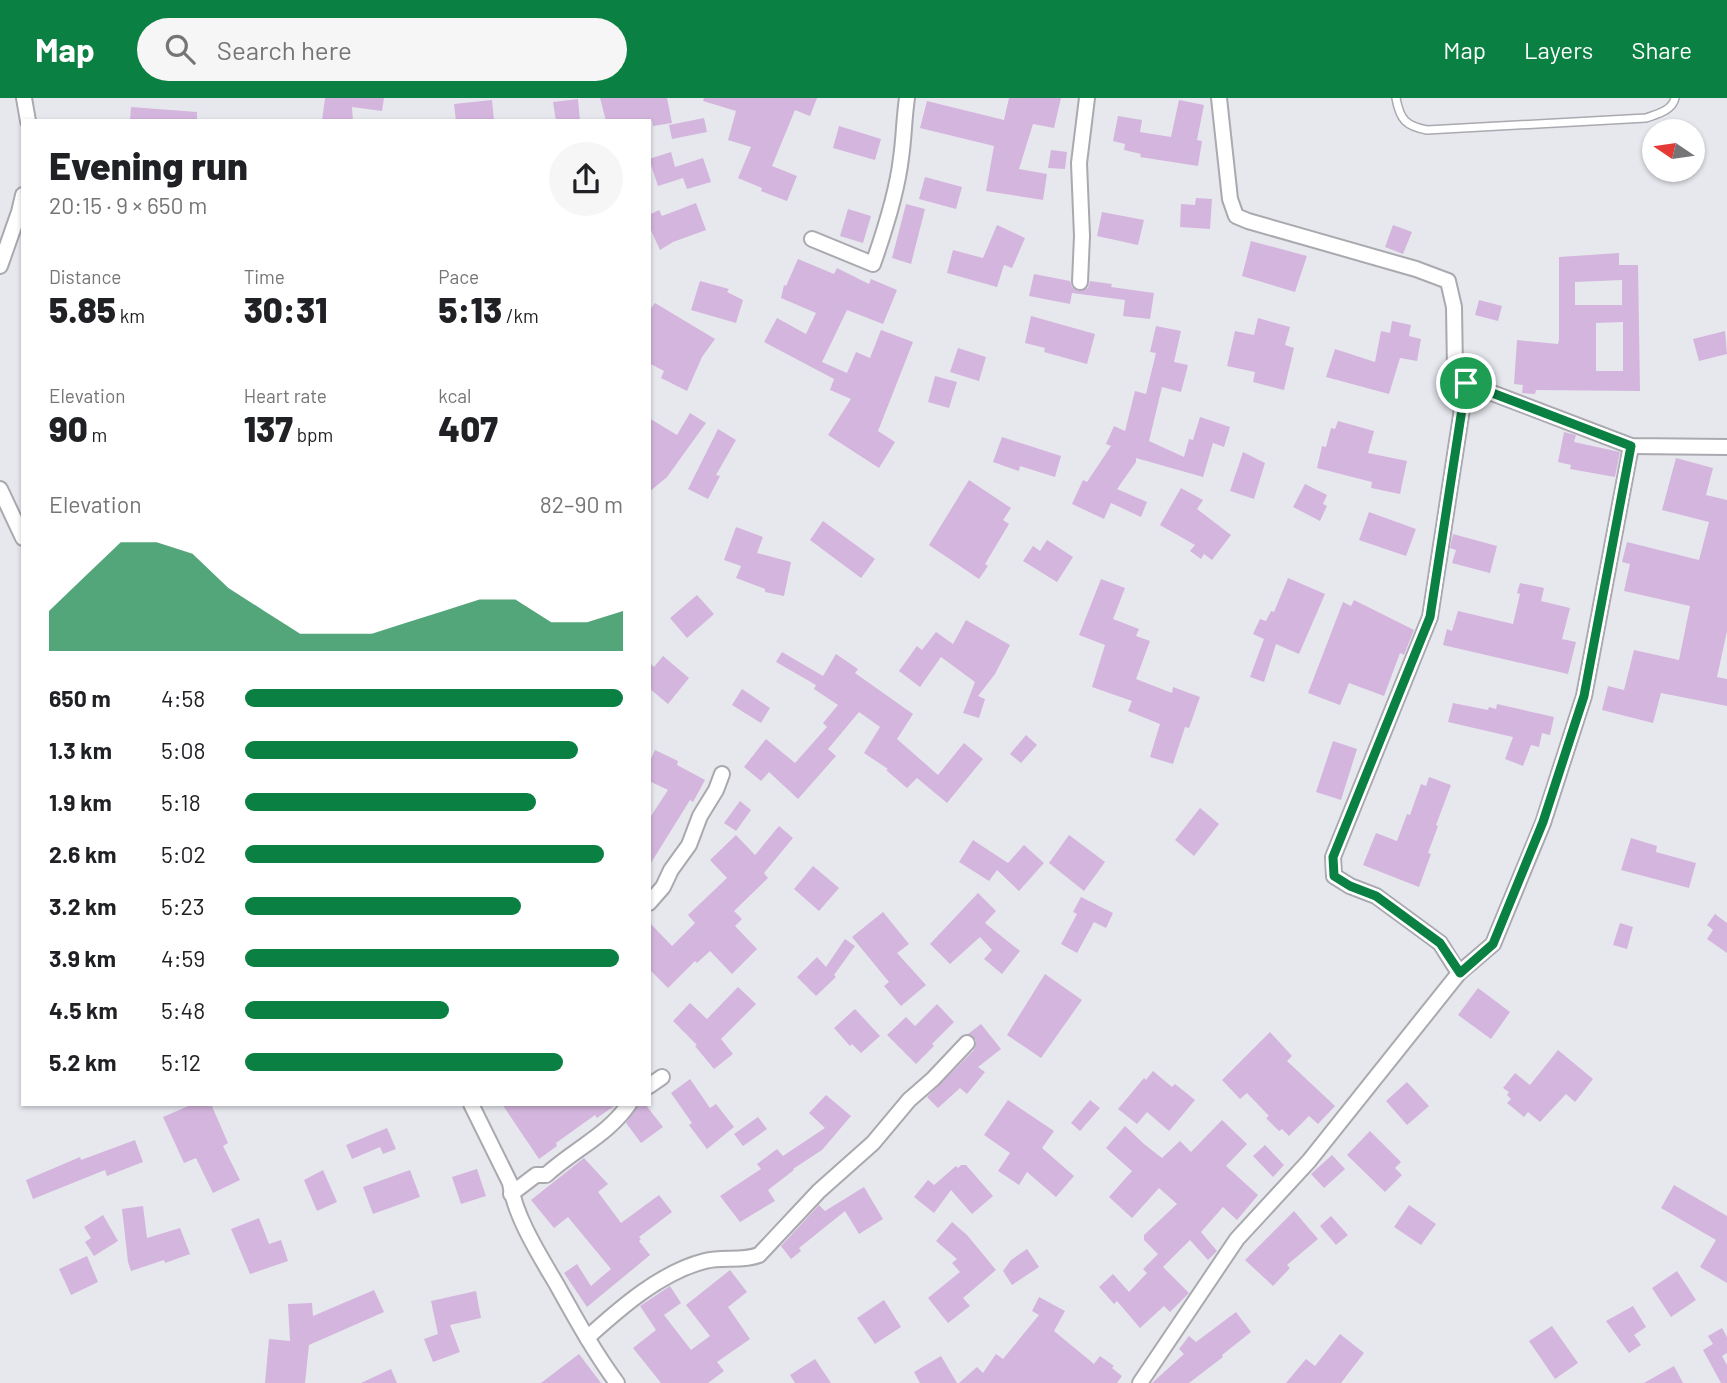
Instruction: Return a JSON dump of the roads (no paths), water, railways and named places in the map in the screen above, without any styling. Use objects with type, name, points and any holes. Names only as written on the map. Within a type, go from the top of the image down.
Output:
[{"type":"street","points":[[24,98],[28,119]]},
{"type":"street","points":[[812,239],[873,264],[883,235],[901,158],[902,125],[907,98]]},
{"type":"street","points":[[1080,282],[1082,236],[1079,163],[1087,98]]},
{"type":"street","points":[[1219,98],[1230,199],[1236,216],[1448,281],[1454,307],[1455,370],[1466,383],[1631,446],[1727,447]]},
{"type":"street","points":[[0,266],[21,204]]},
{"type":"street","points":[[1460,973],[1440,943],[1376,896],[1350,886],[1334,876],[1333,857],[1430,617],[1466,383]]},
{"type":"street","points":[[1140,1383],[1237,1239],[1309,1161],[1460,973],[1493,944],[1547,810],[1584,696],[1631,446]]},
{"type":"street","points":[[0,489],[21,534]]},
{"type":"street","points":[[651,902],[689,845],[700,816],[716,790],[722,774]]},
{"type":"street","points":[[587,1338],[620,1307],[654,1285],[693,1265],[708,1260],[749,1259],[759,1255],[819,1191],[873,1143],[909,1100],[933,1079],[967,1042]]},
{"type":"street","points":[[651,1085],[662,1077]]},
{"type":"street","points":[[472,1106],[510,1182],[511,1194],[535,1246],[587,1338],[617,1383]]},
{"type":"street","points":[[511,1194],[536,1175],[546,1175],[584,1147],[611,1126],[628,1106]]},
{"type":"lane","points":[[1396,98],[1404,120],[1411,127],[1427,130],[1646,118],[1664,111],[1674,104],[1675,98]]}]
